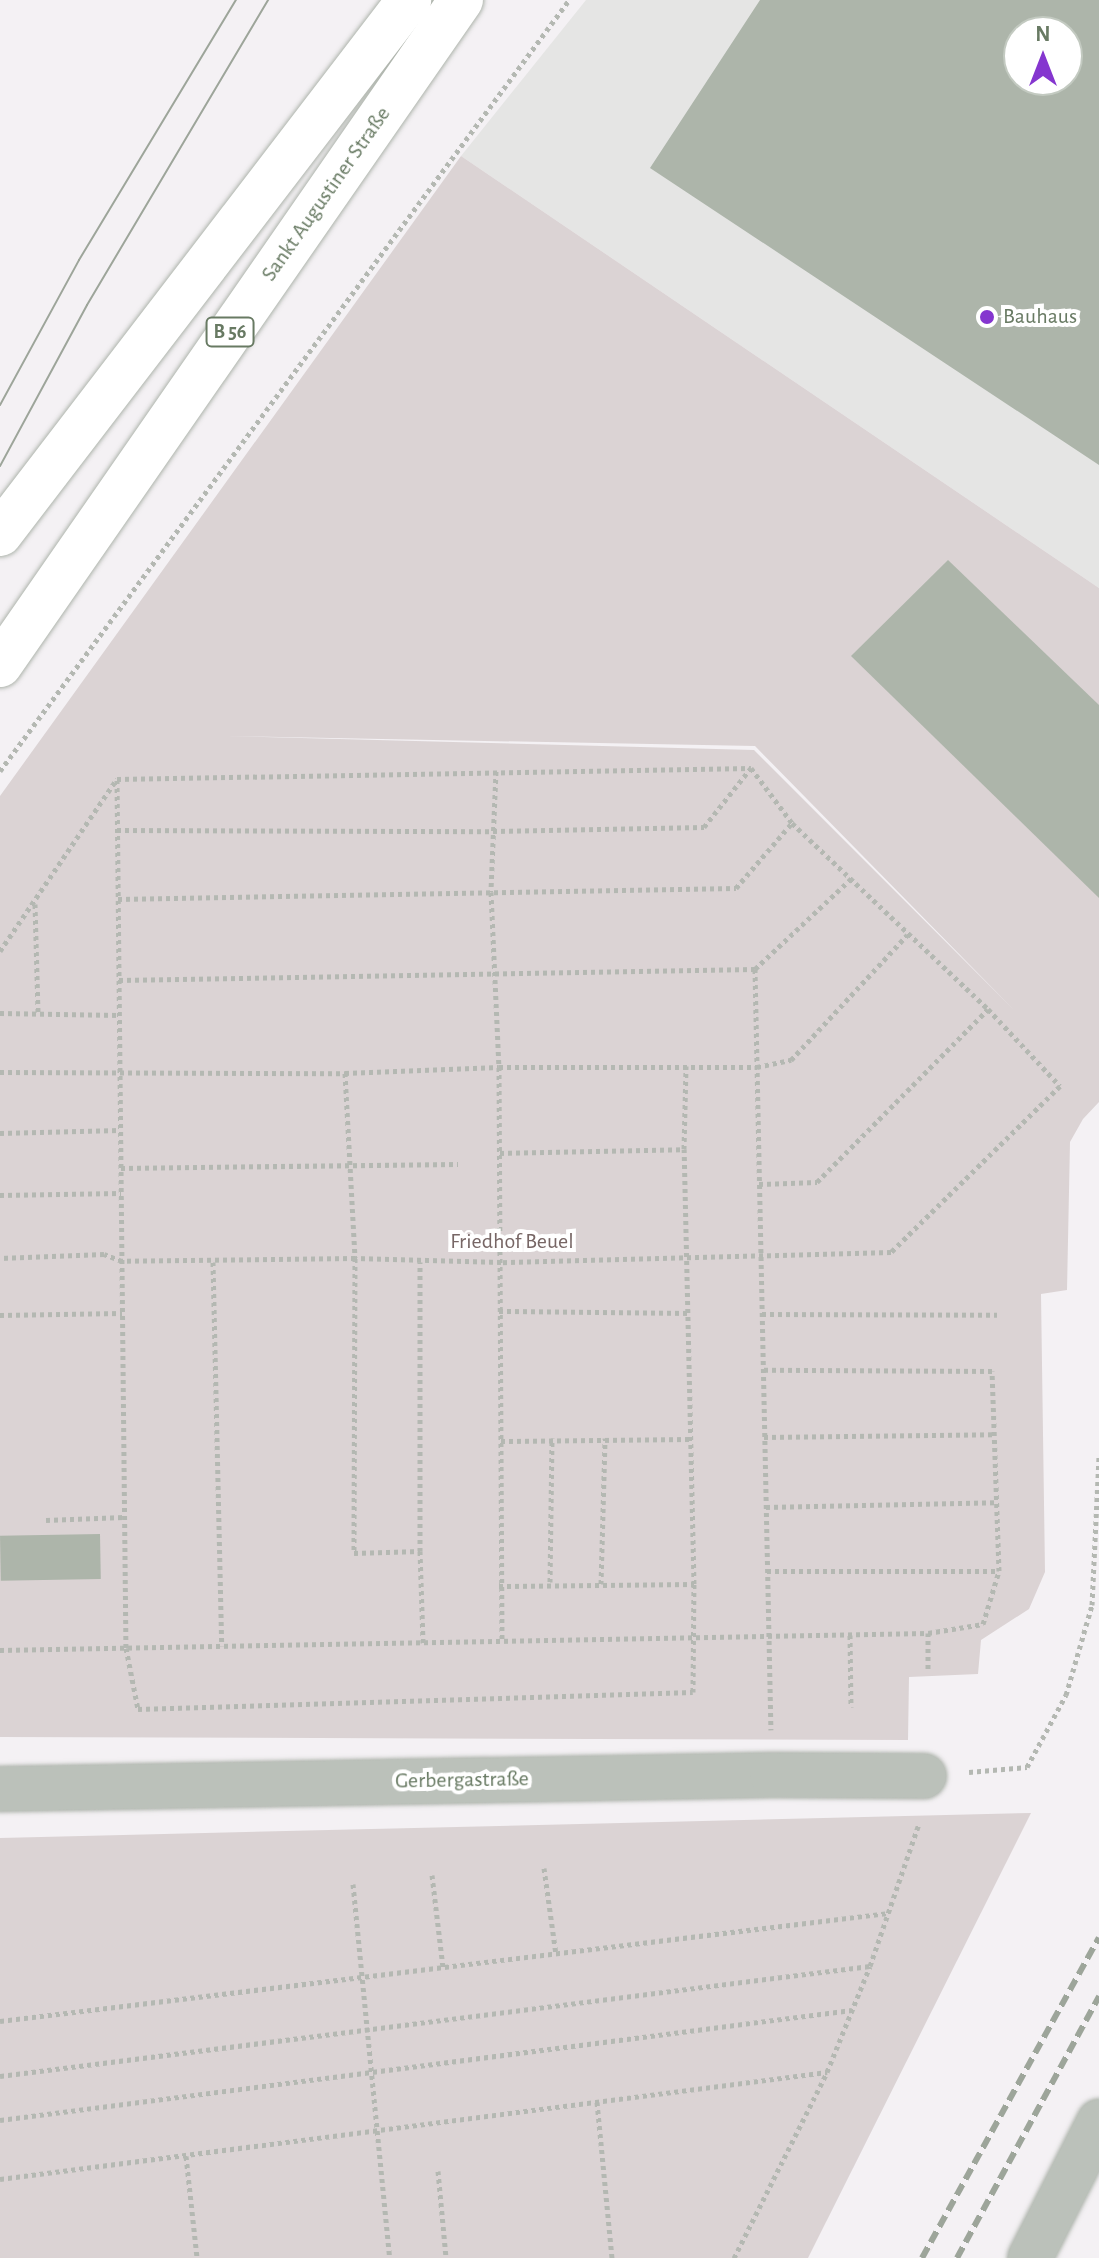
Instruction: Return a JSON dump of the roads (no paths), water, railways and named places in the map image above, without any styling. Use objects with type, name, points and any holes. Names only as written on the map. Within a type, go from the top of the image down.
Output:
[{"type":"main road","name":"B 56","points":[[0,534],[409,0]]},
{"type":"main road","name":"Sankt Augustiner Straße","points":[[0,665],[461,0]]},
{"type":"lane","name":"Gerbergastraße","points":[[0,1789],[772,1775],[924,1776]]},
{"type":"lane","points":[[1030,2258],[1099,2122]]},
{"type":"tram line","points":[[0,405],[79,260],[236,0]]},
{"type":"tram line","points":[[0,466],[87,305],[268,0]]},
{"type":"railway","points":[[922,2258],[1099,1938]]},
{"type":"railway","points":[[957,2258],[1099,1996]]},
{"type":"place","name":"Bauhaus","points":[[987,317]]},
{"type":"park label","name":"Friedhof Beuel","points":[[512,1242]]}]
